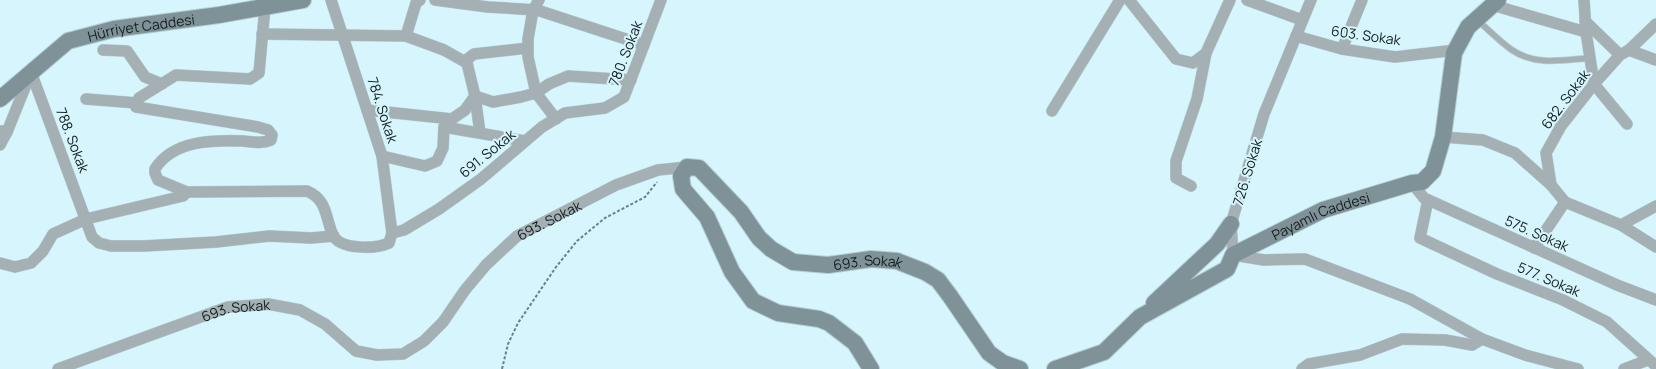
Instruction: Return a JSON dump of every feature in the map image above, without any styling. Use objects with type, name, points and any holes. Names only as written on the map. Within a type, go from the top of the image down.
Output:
[{"type":"street","name":"Hürriyet Caddesi","points":[[0,99],[68,41],[114,29],[220,15],[303,0]]},
{"type":"street","name":"784. Sokak","points":[[331,0],[382,156],[392,233]]},
{"type":"street","points":[[435,0],[447,0],[488,7],[536,5],[644,45]]},
{"type":"street","name":"780. Sokak","points":[[605,108],[624,97],[661,0]]},
{"type":"street","points":[[1052,111],[1120,0]]},
{"type":"street","points":[[1129,0],[1176,59],[1193,63],[1206,53]]},
{"type":"street","points":[[1191,186],[1176,178],[1176,161],[1197,99],[1206,53],[1230,0]]},
{"type":"street","points":[[1247,0],[1302,20]]},
{"type":"street","name":"726. Sokak","points":[[1140,317],[1217,244],[1231,224],[1264,114],[1311,0]]},
{"type":"street","points":[[1342,49],[1362,0]]},
{"type":"street","points":[[1584,0],[1586,27],[1594,84],[1627,124]]},
{"type":"street","points":[[406,36],[417,1]]},
{"type":"street","points":[[1495,3],[1586,27],[1625,53],[1656,60]]},
{"type":"street","name":"Payamlı Caddesi","points":[[1233,255],[1324,210],[1412,183],[1422,182],[1432,171],[1442,137],[1456,50],[1468,27],[1495,3]]},
{"type":"street","points":[[536,5],[528,48],[528,57],[536,93],[556,119]]},
{"type":"street","points":[[264,7],[259,73],[250,79],[176,75],[139,98],[136,107],[258,127],[268,130],[271,133],[272,138],[268,142],[217,140],[192,144],[179,149],[164,159],[155,169],[158,180],[186,192],[307,191],[318,198],[325,209],[334,236],[350,245],[380,247],[389,243],[392,233]]},
{"type":"street","name":"682. Sokak","points":[[1551,185],[1546,153],[1561,126],[1594,84],[1656,24]]},
{"type":"street","points":[[262,34],[343,37],[406,36],[444,50],[467,62]]},
{"type":"street","name":"603. Sokak","points":[[1296,36],[1342,49],[1395,57],[1456,50]]},
{"type":"street","points":[[480,133],[475,96],[466,60],[474,54],[528,48]]},
{"type":"street","points":[[103,50],[127,51],[145,77],[162,84]]},
{"type":"street","points":[[0,146],[3,132],[31,72]]},
{"type":"street","name":"788. Sokak","points":[[31,72],[92,237],[99,243],[110,246],[216,242],[269,236],[311,238],[334,236]]},
{"type":"street","points":[[475,96],[493,102],[536,93],[549,84],[568,76],[631,80]]},
{"type":"street","points":[[382,156],[426,166],[437,161],[443,148],[448,123],[465,110],[475,96]]},
{"type":"street","points":[[86,99],[137,103]]},
{"type":"street","name":"691. Sokak","points":[[392,233],[404,230],[439,209],[481,179],[542,128],[565,113],[605,108]]},
{"type":"street","points":[[367,110],[448,123],[480,133],[525,142]]},
{"type":"street","points":[[1442,137],[1483,140],[1514,153],[1551,185],[1565,202],[1621,225],[1656,247]]},
{"type":"street","points":[[687,167],[681,176],[683,188],[706,217],[732,272],[753,301],[778,313],[819,319],[829,323],[855,343],[871,369]]},
{"type":"street","name":"693. Sokak","points":[[58,369],[228,307],[268,304],[300,310],[325,324],[356,351],[377,355],[402,354],[424,341],[443,322],[465,290],[486,265],[517,236],[616,185],[658,170],[687,167],[699,168],[741,212],[759,238],[771,249],[793,262],[828,265],[871,259],[897,261],[925,272],[938,280],[989,353],[1003,363],[1020,369]]},
{"type":"street","name":"575. Sokak","points":[[1412,183],[1424,198],[1428,200],[1534,248],[1656,300]]},
{"type":"street","points":[[0,263],[16,267],[31,263],[44,251],[53,234],[86,219],[183,196],[186,192]]},
{"type":"street","name":"577. Sokak","points":[[1428,200],[1420,238],[1497,274],[1563,300],[1607,322],[1652,363]]},
{"type":"street","points":[[1534,248],[1565,202]]},
{"type":"street","points":[[1621,225],[1656,206]]},
{"type":"street","points":[[1055,369],[1104,352],[1140,317],[1227,269],[1233,255],[1231,224]]},
{"type":"street","points":[[1233,255],[1264,260],[1305,259],[1410,299],[1482,339],[1525,355],[1578,369]]},
{"type":"street","points":[[1302,369],[1309,364],[1360,355],[1402,339],[1445,340],[1472,346],[1482,339]]},
{"type":"street","points":[[1624,369],[1652,363]]},
{"type":"lane","points":[[1476,20],[1511,49],[1532,59],[1551,61],[1590,58]]},
{"type":"path","points":[[502,369],[504,356],[512,334],[556,267],[577,242],[595,225],[617,211],[639,200],[651,191],[658,180],[658,170]]}]
